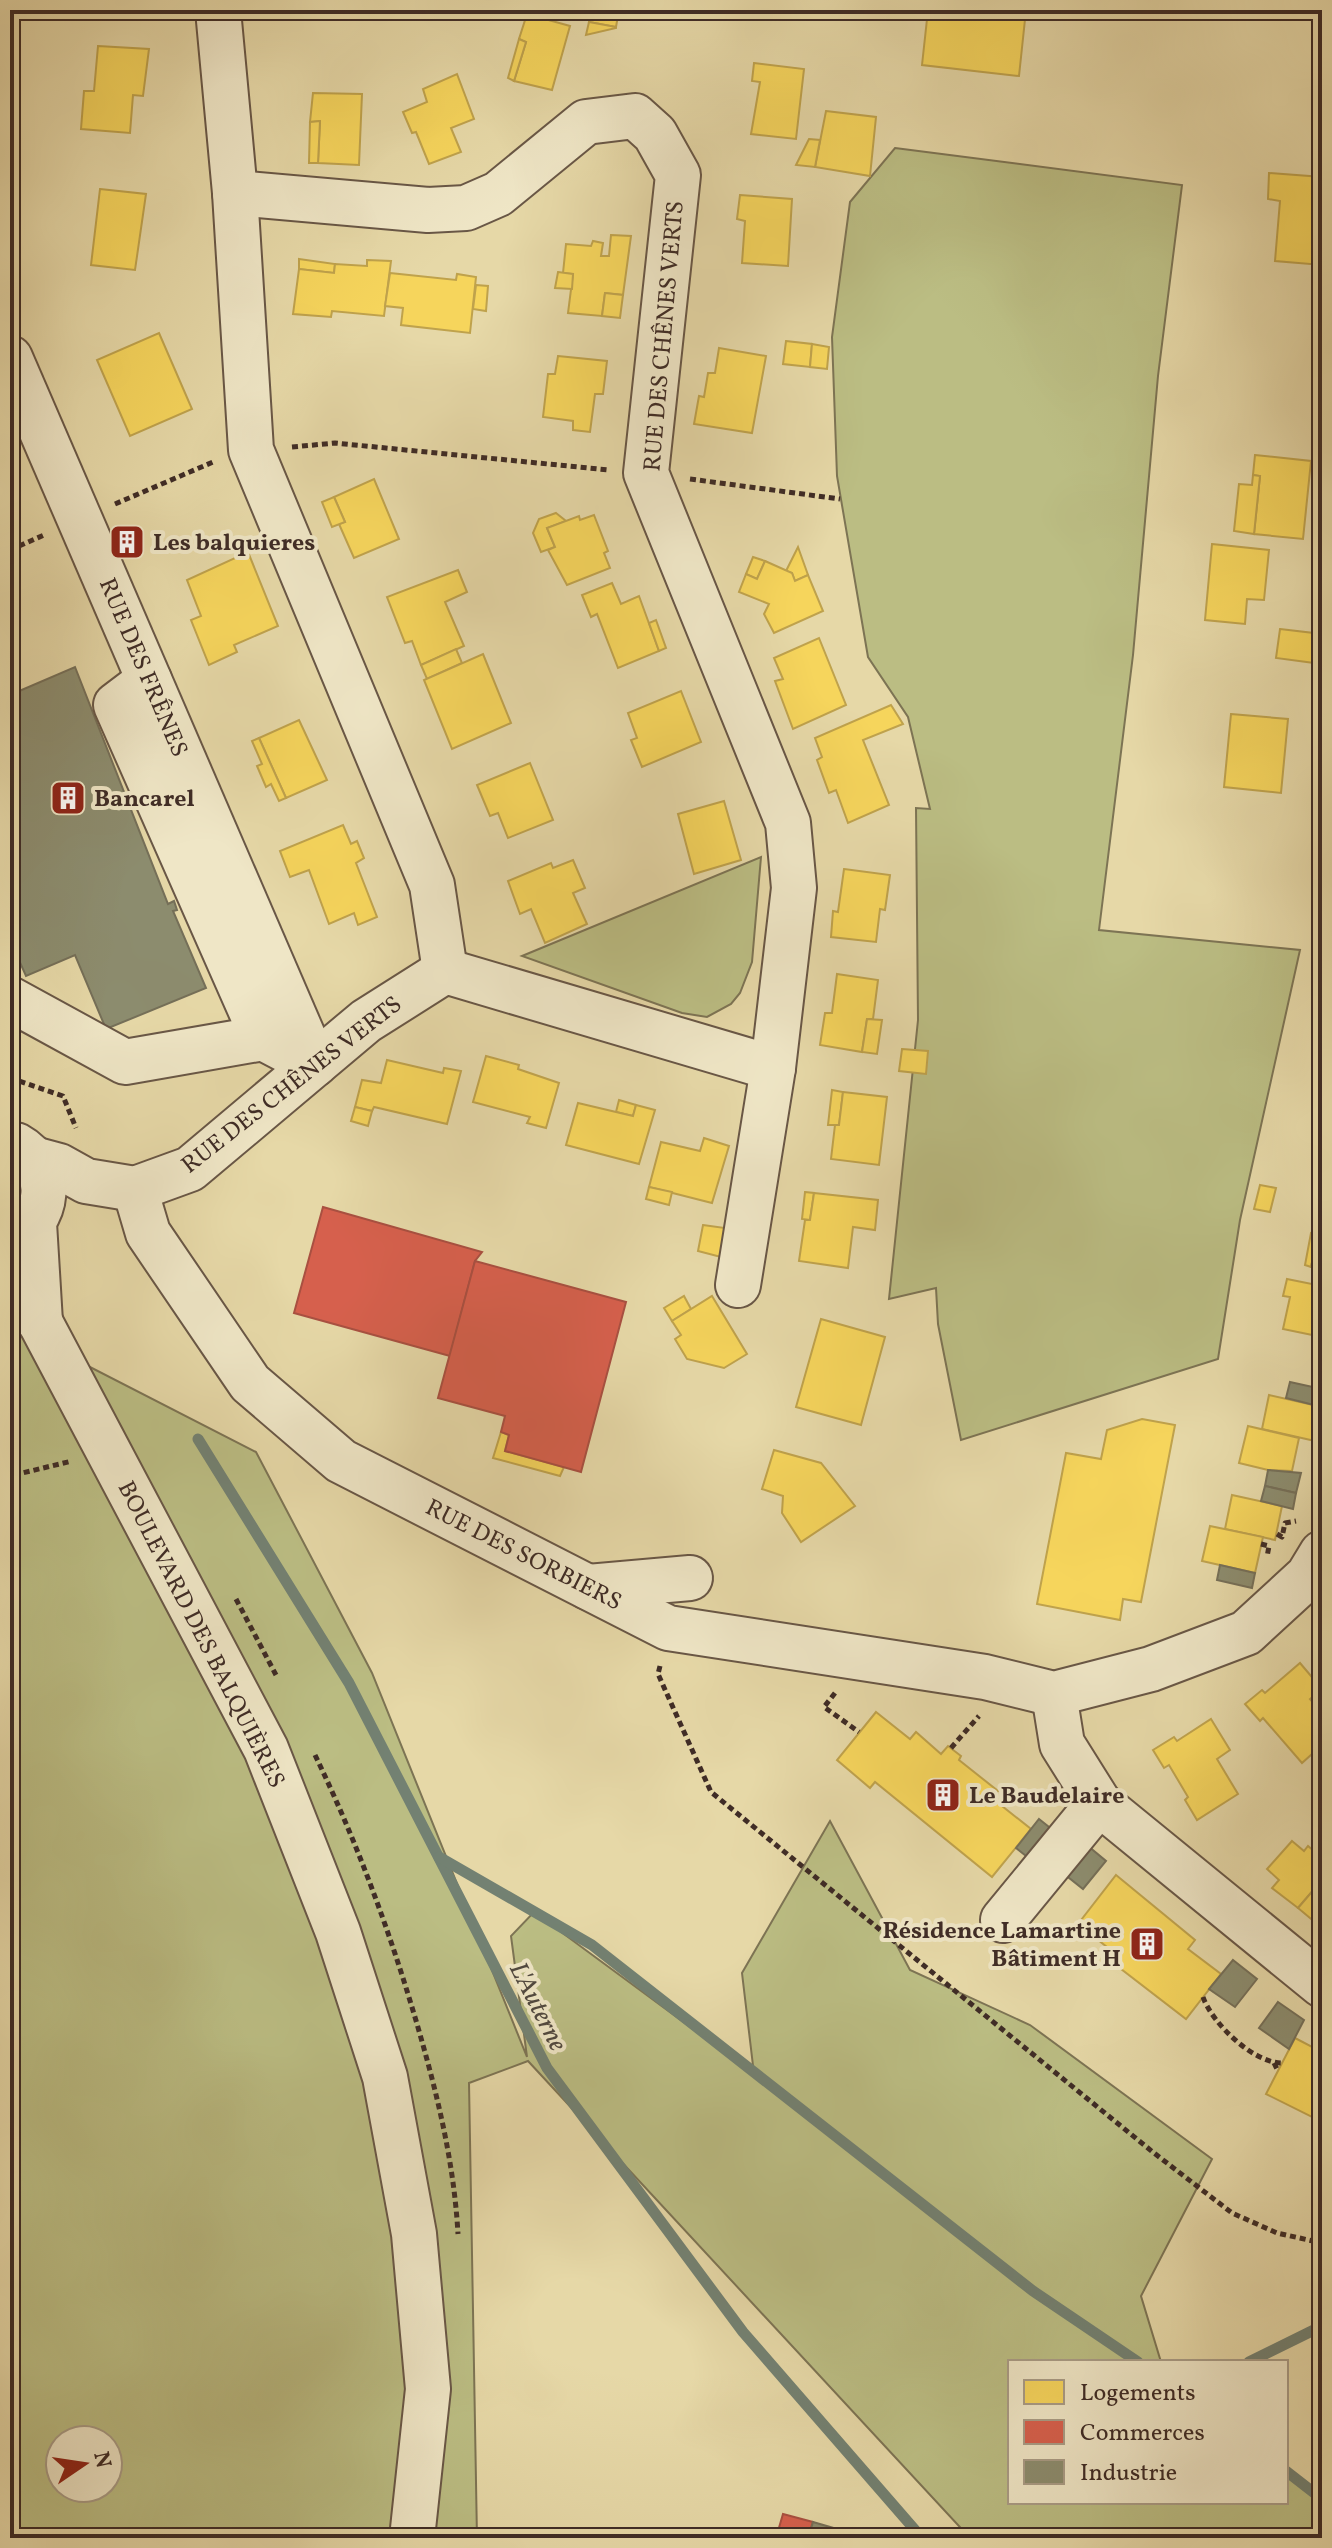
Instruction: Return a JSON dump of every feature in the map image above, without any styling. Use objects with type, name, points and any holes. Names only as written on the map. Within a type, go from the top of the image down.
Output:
[{"type":"street","points":[[218,10],[235,193],[251,450],[432,885],[445,971],[773,1068]]},
{"type":"street","name":"RUE DES CHÊNES VERTS","points":[[235,193],[428,210],[466,208],[498,194],[586,122],[635,116],[655,134],[678,175],[646,473],[788,823],[794,888],[773,1068],[738,1285]]},
{"type":"street","name":"RUE DES FRÊNES","points":[[10,358],[315,1064]]},
{"type":"street","points":[[149,680],[116,705],[263,1038]]},
{"type":"street","name":"RUE DES CHÊNES VERTS","points":[[22,1150],[86,1181],[135,1189],[190,1169],[366,1021],[445,971]]},
{"type":"street","points":[[10,999],[125,1062],[263,1038],[315,1064]]},
{"type":"street","name":"BOULEVARD DES BALQUIÈRES","points":[[22,1150],[44,1184],[28,1225],[40,1322]]},
{"type":"street","points":[[28,1225],[86,1181]]},
{"type":"street","name":"RUE DES SORBIERS","points":[[135,1189],[148,1233],[250,1383],[341,1461],[668,1628],[985,1677],[1054,1694]]},
{"type":"street","name":"BOULEVARD DES BALQUIÈRES","points":[[10,1289],[40,1322],[266,1749],[327,1904],[385,2077],[414,2234],[428,2389],[412,2538]]},
{"type":"street","points":[[1322,1553],[1308,1576],[1246,1633],[1151,1669],[1054,1694],[1062,1744],[1099,1803],[1322,1985]]},
{"type":"street","points":[[588,1587],[690,1578]]},
{"type":"street","points":[[1003,1920],[1099,1803]]},
{"type":"street","name":"BOULEVARD DES BALQUIÈRES","points":[[388,2538],[403,2418],[414,2234]]},
{"type":"path","points":[[10,550],[233,453],[335,443],[646,473],[840,499]]},
{"type":"path","points":[[10,1078],[63,1096],[84,1147],[86,1181]]},
{"type":"path","points":[[14,1475],[68,1463],[105,1444]]},
{"type":"path","points":[[668,1628],[658,1674],[711,1792],[1232,2213],[1277,2233],[1322,2243]]},
{"type":"path","points":[[850,1728],[855,1737]]},
{"type":"path","points":[[1202,1999],[1236,2042],[1275,2069],[1282,2063]]},
{"type":"green space","points":[[895,148],[1182,185],[1158,376],[1133,655],[1099,930],[1300,950],[1240,1220],[1218,1359],[961,1440],[938,1324],[936,1288],[889,1299],[918,1020],[916,808],[930,809],[908,717],[868,657],[837,476],[832,337],[850,202]]},
{"type":"green space","points":[[761,857],[752,962],[740,993],[731,1004],[707,1017],[682,1013],[522,956]]},
{"type":"green space","points":[[10,1326],[256,1452],[372,1673],[527,2057],[511,1936],[534,1912],[754,2074],[742,1973],[830,1821],[910,1970],[1030,2025],[1212,2159],[1141,2296],[1160,2360],[1008,2360],[1008,2504],[1288,2504],[1288,2469],[1322,2494],[1322,2538],[970,2538],[528,2061],[469,2083],[477,2538],[10,2538]]},
{"type":"building: Logements","points":[[591,10],[619,10],[616,27],[589,22]]},
{"type":"building: Logements","points":[[928,10],[971,15],[971,10],[1026,10],[1019,76],[922,65]]},
{"type":"building: Logements","points":[[527,14],[570,26],[552,90],[514,81],[526,42],[519,39]]},
{"type":"building: Logements","points":[[589,22],[616,27],[616,28],[586,35]]},
{"type":"building: Logements","points":[[519,39],[526,42],[514,81],[508,78]]},
{"type":"building: Logements","points":[[98,46],[149,49],[143,96],[133,95],[130,133],[81,129],[84,91],[94,91]]},
{"type":"building: Logements","points":[[754,63],[804,69],[796,139],[751,134],[760,82],[752,81]]},
{"type":"building: Logements","points":[[457,74],[474,119],[451,128],[461,152],[429,164],[416,132],[412,133],[403,112],[427,102],[423,89]]},
{"type":"building: Logements","points":[[313,93],[362,94],[359,165],[318,163],[320,121],[310,122]]},
{"type":"building: Logements","points":[[826,111],[876,117],[870,176],[815,167]]},
{"type":"building: Logements","points":[[320,121],[318,163],[309,163],[310,122]]},
{"type":"building: Logements","points":[[809,139],[820,140],[815,167],[796,165]]},
{"type":"building: Logements","points":[[1269,173],[1322,177],[1322,265],[1275,261],[1280,201],[1268,199]]},
{"type":"building: Logements","points":[[100,189],[146,194],[135,270],[91,265]]},
{"type":"building: Logements","points":[[740,195],[792,199],[788,266],[742,263],[745,221],[737,219]]},
{"type":"building: Logements","points":[[611,235],[631,236],[623,295],[605,293],[602,316],[568,313],[573,274],[563,273],[566,244],[591,246],[593,241],[603,243],[601,256],[609,256]]},
{"type":"building: Logements","points":[[299,259],[335,264],[334,273],[299,269]]},
{"type":"building: Logements","points":[[367,260],[391,261],[384,316],[332,311],[331,317],[293,314],[299,269],[334,273],[335,264],[367,266]]},
{"type":"building: Logements","points":[[558,272],[573,274],[572,289],[555,288]]},
{"type":"building: Logements","points":[[390,273],[456,280],[457,274],[476,277],[470,333],[401,325],[403,308],[385,306]]},
{"type":"building: Logements","points":[[476,285],[488,286],[486,311],[473,309]]},
{"type":"building: Logements","points":[[605,293],[623,295],[620,318],[602,316]]},
{"type":"building: Logements","points":[[159,333],[192,409],[130,436],[97,360]]},
{"type":"building: Logements","points":[[786,341],[812,344],[810,367],[783,364]]},
{"type":"building: Logements","points":[[812,344],[829,347],[827,369],[810,367]]},
{"type":"building: Logements","points":[[719,348],[766,356],[752,433],[694,424],[699,396],[704,397],[708,373],[715,373]]},
{"type":"building: Logements","points":[[558,356],[607,361],[603,394],[595,394],[590,432],[573,430],[573,421],[543,417],[548,374],[555,374]]},
{"type":"building: Logements","points":[[1255,455],[1311,461],[1303,539],[1254,534],[1260,476],[1253,475]]},
{"type":"building: Logements","points":[[1253,475],[1260,476],[1254,534],[1234,531],[1239,484],[1252,485]]},
{"type":"building: Logements","points":[[374,479],[399,539],[354,558],[339,524],[345,522],[334,497]]},
{"type":"building: Logements","points":[[334,497],[345,522],[332,527],[322,502]]},
{"type":"building: Logements","points":[[556,513],[566,521],[547,528],[555,547],[541,552],[533,533],[539,519]]},
{"type":"building: Logements","points":[[594,515],[608,551],[604,553],[610,568],[567,585],[548,550],[555,547],[547,528],[579,516],[580,520]]},
{"type":"building: Logements","name":"Les balquieres","points":[[129,532],[136,546],[125,551],[119,537]]},
{"type":"building: Logements","points":[[1212,544],[1269,550],[1264,600],[1247,599],[1245,624],[1205,620]]},
{"type":"building: Logements","points":[[798,547],[808,575],[795,581],[792,573],[786,571]]},
{"type":"building: Logements","points":[[248,552],[278,626],[234,645],[237,652],[209,665],[191,620],[201,616],[187,580]]},
{"type":"building: Logements","points":[[753,557],[765,561],[757,579],[746,574]]},
{"type":"building: Logements","points":[[765,561],[792,573],[795,581],[808,575],[823,611],[774,633],[764,614],[769,604],[739,592],[746,574],[757,579]]},
{"type":"building: Logements","points":[[458,570],[467,592],[445,602],[464,646],[421,665],[412,641],[405,643],[387,597]]},
{"type":"building: Logements","points":[[612,583],[621,604],[639,596],[659,651],[618,668],[597,614],[591,617],[582,595]]},
{"type":"building: Logements","points":[[656,620],[666,648],[659,651],[649,623]]},
{"type":"building: Logements","points":[[1280,629],[1322,634],[1322,664],[1276,658]]},
{"type":"building: Logements","points":[[819,638],[846,705],[793,729],[775,681],[783,679],[774,658]]},
{"type":"building: Logements","points":[[456,649],[462,663],[427,679],[421,665]]},
{"type":"building: Logements","points":[[483,654],[511,723],[452,749],[424,680]]},
{"type":"building: Logements","points":[[681,691],[701,742],[642,767],[631,740],[637,738],[628,713]]},
{"type":"building: Logements","points":[[891,705],[903,724],[863,740],[889,805],[848,823],[836,790],[829,793],[817,760],[822,757],[815,738]]},
{"type":"building: Logements","points":[[1231,714],[1288,719],[1281,793],[1224,787]]},
{"type":"building: Logements","points":[[299,720],[327,780],[286,798],[259,738]]},
{"type":"building: Logements","points":[[259,738],[286,798],[279,801],[271,784],[266,787],[257,766],[262,764],[252,741]]},
{"type":"building: Logements","points":[[530,763],[553,820],[508,838],[498,813],[490,816],[477,785]]},
{"type":"building: Logements","points":[[724,801],[741,860],[694,874],[678,814]]},
{"type":"building: Logements","points":[[343,825],[351,844],[357,841],[364,858],[356,863],[377,917],[358,925],[354,913],[329,924],[309,870],[290,877],[280,851]]},
{"type":"building: Logements","points":[[573,860],[585,888],[573,893],[587,924],[545,943],[531,909],[520,914],[508,881],[551,863],[553,868]]},
{"type":"building: Logements","points":[[844,869],[890,875],[885,910],[880,909],[876,942],[831,937],[833,911],[838,912]]},
{"type":"building: Logements","points":[[837,974],[878,980],[873,1019],[867,1019],[862,1052],[820,1045],[825,1013],[832,1013]]},
{"type":"building: Logements","points":[[867,1019],[882,1020],[877,1054],[862,1052]]},
{"type":"building: Logements","points":[[902,1049],[928,1051],[926,1074],[899,1071]]},
{"type":"building: Logements","points":[[486,1056],[519,1065],[518,1069],[559,1083],[546,1128],[527,1123],[530,1117],[473,1102]]},
{"type":"building: Logements","points":[[387,1060],[443,1073],[444,1068],[461,1071],[447,1124],[374,1107],[372,1111],[355,1107],[362,1080],[381,1083]]},
{"type":"building: Logements","points":[[832,1090],[843,1092],[839,1125],[828,1125]]},
{"type":"building: Logements","points":[[843,1092],[887,1097],[879,1165],[831,1159]]},
{"type":"building: Logements","points":[[619,1100],[636,1105],[633,1116],[616,1112]]},
{"type":"building: Logements","points":[[578,1103],[633,1116],[636,1105],[655,1110],[639,1164],[566,1145]]},
{"type":"building: Logements","points":[[355,1107],[372,1111],[368,1126],[351,1121]]},
{"type":"building: Logements","points":[[704,1138],[729,1146],[712,1203],[649,1187],[661,1142],[700,1151]]},
{"type":"building: Logements","points":[[1260,1185],[1276,1188],[1270,1212],[1254,1209]]},
{"type":"building: Logements","points":[[649,1187],[672,1192],[669,1205],[646,1199]]},
{"type":"building: Logements","points":[[805,1192],[814,1193],[810,1220],[802,1219]]},
{"type":"building: Logements","points":[[814,1193],[878,1200],[875,1230],[853,1227],[848,1268],[799,1261],[805,1220],[810,1220]]},
{"type":"building: Logements","points":[[703,1225],[725,1228],[721,1257],[698,1251]]},
{"type":"building: Logements","points":[[1311,1233],[1318,1235],[1311,1267],[1305,1265]]},
{"type":"building: Logements","points":[[1318,1235],[1322,1236],[1322,1269],[1311,1267]]},
{"type":"building: Logements","points":[[1287,1279],[1322,1286],[1322,1337],[1283,1329],[1290,1297],[1283,1296]]},
{"type":"building: Logements","points":[[684,1296],[691,1309],[672,1321],[664,1308]]},
{"type":"building: Logements","points":[[712,1296],[747,1354],[724,1368],[687,1359],[675,1339],[681,1335],[672,1321]]},
{"type":"building: Logements","points":[[821,1319],[885,1337],[861,1425],[796,1407]]},
{"type":"building: Logements","points":[[1269,1395],[1322,1407],[1315,1441],[1262,1429]]},
{"type":"building: Logements","points":[[1142,1419],[1175,1425],[1141,1602],[1123,1599],[1120,1620],[1037,1604],[1066,1453],[1101,1459],[1107,1430]]},
{"type":"building: Logements","points":[[1248,1426],[1299,1438],[1292,1471],[1268,1470],[1239,1463]]},
{"type":"building: Logements","points":[[501,1432],[509,1435],[505,1451],[564,1467],[560,1476],[493,1458]]},
{"type":"building: Logements","points":[[774,1450],[821,1463],[855,1506],[801,1542],[782,1513],[783,1496],[762,1489]]},
{"type":"building: Logements","points":[[1232,1495],[1282,1506],[1275,1540],[1225,1529]]},
{"type":"building: Logements","points":[[1210,1526],[1263,1537],[1255,1573],[1202,1561]]},
{"type":"building: Logements","points":[[1300,1663],[1322,1689],[1310,1699],[1322,1713],[1322,1745],[1302,1763],[1263,1718],[1260,1721],[1245,1704],[1262,1690],[1265,1693]]},
{"type":"building: Logements","name":"Le Baudelaire","points":[[876,1712],[910,1739],[916,1732],[941,1754],[948,1746],[961,1756],[959,1760],[998,1791],[992,1798],[1031,1829],[992,1877],[875,1782],[870,1788],[837,1760]]},
{"type":"building: Logements","points":[[1211,1719],[1230,1750],[1217,1759],[1238,1794],[1197,1820],[1185,1800],[1188,1797],[1169,1765],[1164,1768],[1153,1750],[1174,1737],[1177,1741]]},
{"type":"building: Logements","points":[[1292,1841],[1304,1851],[1308,1846],[1322,1858],[1322,1880],[1298,1908],[1272,1888],[1279,1880],[1267,1869]]},
{"type":"building: Logements","name":"Résidence Lamartine Bâtiment H","points":[[1116,1875],[1195,1940],[1188,1949],[1221,1974],[1186,2019],[1112,1962],[1117,1955],[1078,1924]]},
{"type":"building: Logements","points":[[1322,1880],[1322,1928],[1298,1908]]},
{"type":"building: Logements","points":[[1295,2038],[1322,2052],[1322,2122],[1266,2094]]},
{"type":"building: Commerces","points":[[323,1207],[482,1252],[475,1261],[450,1356],[294,1313]]},
{"type":"building: Commerces","points":[[475,1261],[626,1302],[581,1472],[505,1451],[509,1435],[501,1432],[505,1416],[438,1398]]},
{"type":"building: Commerces","points":[[783,2514],[813,2522],[808,2538],[776,2538]]},
{"type":"building: Industrie","name":"Bancarel","points":[[75,667],[168,904],[174,901],[177,910],[173,911],[206,988],[106,1029],[75,955],[26,976],[10,940],[10,695]]},
{"type":"building: Industrie","points":[[1290,1382],[1322,1389],[1322,1407],[1286,1398]]},
{"type":"building: Industrie","points":[[1268,1470],[1301,1473],[1296,1493],[1265,1486]]},
{"type":"building: Industrie","points":[[1265,1486],[1296,1493],[1293,1509],[1261,1501]]},
{"type":"building: Industrie","points":[[1220,1565],[1255,1573],[1252,1588],[1217,1580]]},
{"type":"building: Industrie","points":[[1039,1819],[1064,1839],[1040,1867],[1016,1848]]},
{"type":"building: Industrie","points":[[1082,1841],[1106,1861],[1083,1889],[1058,1869]]},
{"type":"building: Industrie","points":[[1233,1960],[1257,1979],[1235,2007],[1209,1989]]},
{"type":"building: Industrie","points":[[1278,2002],[1304,2020],[1289,2049],[1259,2028]]},
{"type":"building: Industrie","points":[[813,2522],[868,2538],[808,2538]]},
{"type":"waterway","name":"L'Auterne","points":[[198,1439],[349,1683],[547,2068],[743,2332],[922,2538]]},
{"type":"waterway","points":[[439,1857],[592,1945],[1033,2291],[1135,2360]]},
{"type":"waterway","points":[[1253,2360],[1322,2326]]},
{"type":"waterway","points":[[1288,2473],[1322,2499]]},
{"type":"place","name":"Les balquieres","points":[[127,542]]},
{"type":"place","name":"Bancarel","points":[[68,798]]},
{"type":"place","name":"Le Baudelaire","points":[[943,1795]]},
{"type":"place","name":"Résidence Lamartine Bâtiment H","points":[[1147,1944]]}]
